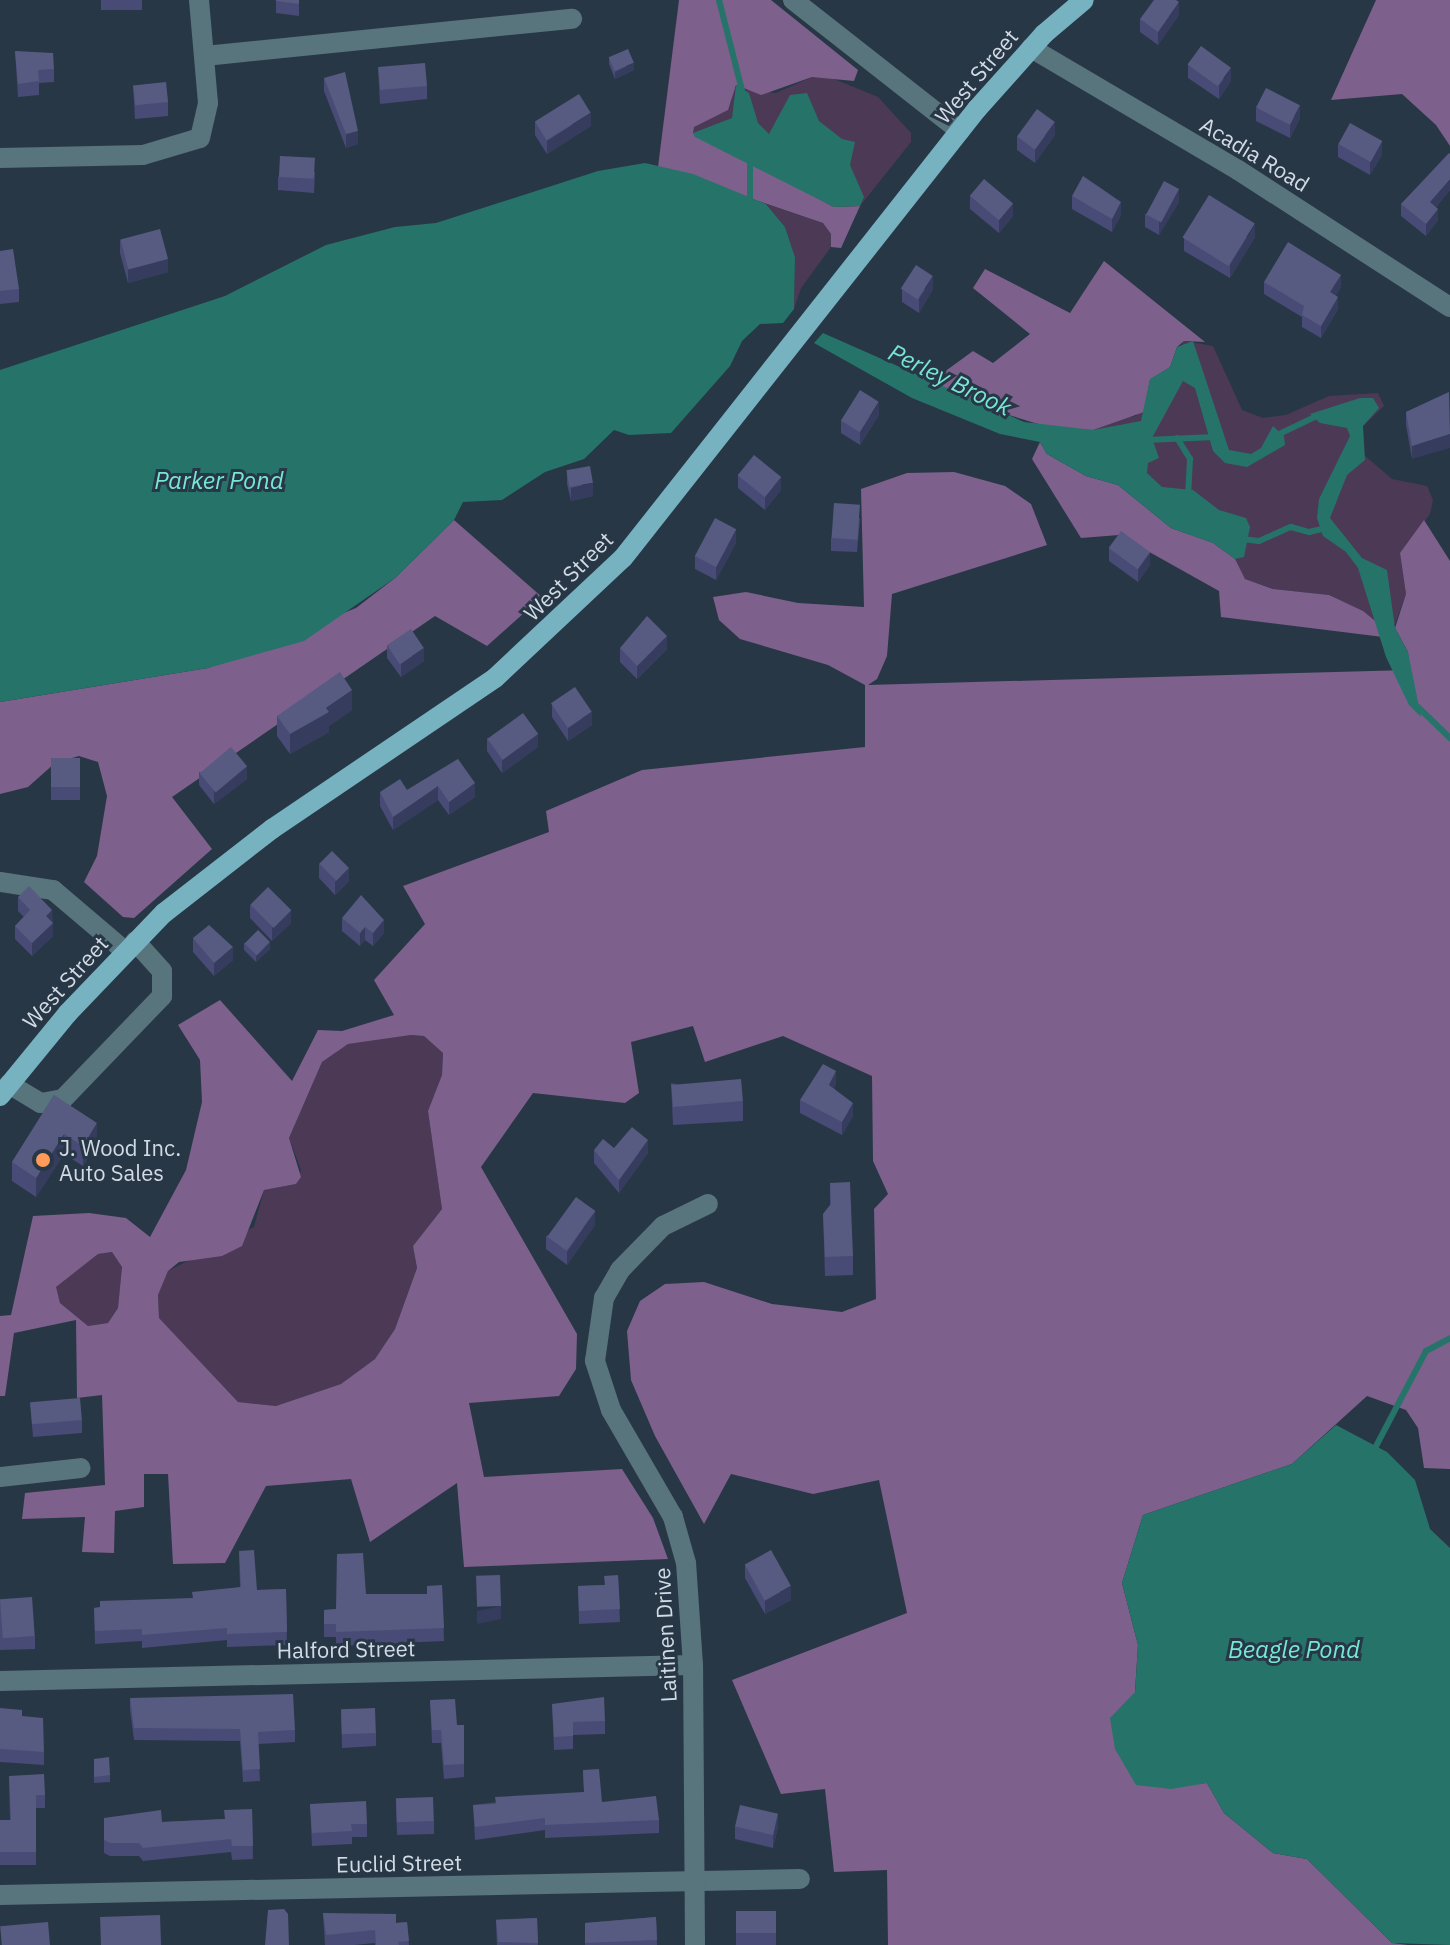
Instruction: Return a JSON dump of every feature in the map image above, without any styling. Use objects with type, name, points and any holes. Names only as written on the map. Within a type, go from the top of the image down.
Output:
[{"type":"main road","name":"West Street","points":[[5,1090],[130,946],[246,848],[495,678],[603,578],[960,131],[1031,48],[1084,0]]},
{"type":"street","points":[[0,158],[143,155],[194,142],[207,116],[199,0]]},
{"type":"street","points":[[793,0],[960,131]]},
{"type":"street","points":[[205,56],[572,19]]},
{"type":"street","name":"Acadia Road","points":[[1031,48],[1265,187],[1450,307]]},
{"type":"street","points":[[0,882],[25,882],[53,890],[162,971],[162,996],[63,1099],[41,1103],[5,1090]]},
{"type":"street","name":"Laitinen Drive","points":[[695,1945],[693,1665],[680,1539],[673,1517],[601,1387],[596,1340],[604,1298],[629,1258],[663,1226],[708,1204]]},
{"type":"street","points":[[0,1477],[81,1468]]},
{"type":"street","name":"Halford Street","points":[[0,1681],[693,1665]]},
{"type":"street","name":"Euclid Street","points":[[0,1895],[800,1879]]},
{"type":"shaded area","points":[[679,0],[771,0],[858,70],[854,81],[812,77],[761,95],[736,85],[728,110],[694,127],[693,133],[834,207],[860,206],[841,248],[831,247],[831,234],[823,223],[658,167]]},
{"type":"shaded area","points":[[1376,0],[1450,0],[1450,146],[1436,125],[1402,94],[1331,100]]},
{"type":"shaded area","points":[[812,77],[829,77],[878,97],[911,133],[911,142],[860,206],[834,207],[693,133],[693,127],[731,102],[733,88],[776,93]]},
{"type":"shaded area","points":[[766,204],[823,223],[831,234],[831,247],[801,288],[794,309],[795,257],[785,227]]},
{"type":"shaded area","points":[[1104,261],[1205,342],[1184,341],[1177,347],[1170,367],[1150,380],[1144,412],[1093,430],[1051,428],[983,407],[937,384],[940,375],[973,351],[993,363],[1030,334],[973,288],[985,269],[1070,313]]},
{"type":"shaded area","points":[[1184,341],[1213,346],[1242,410],[1263,418],[1286,415],[1329,396],[1378,393],[1384,406],[1363,426],[1364,455],[1392,479],[1427,486],[1433,500],[1430,514],[1400,553],[1406,594],[1395,624],[1380,625],[1329,595],[1273,589],[1245,579],[1051,428],[1136,416]]},
{"type":"shaded area","points":[[1040,442],[1047,454],[1086,476],[1118,485],[1171,528],[1213,543],[1235,559],[1245,579],[1273,589],[1329,595],[1363,611],[1380,625],[1383,637],[1221,617],[1219,591],[1119,535],[1081,538],[1032,459]]},
{"type":"shaded area","points":[[954,472],[1005,486],[1031,504],[1047,545],[892,594],[887,656],[877,679],[868,685],[1409,670],[1408,652],[1395,628],[1406,594],[1400,553],[1424,520],[1450,561],[1450,1469],[1424,1468],[1418,1428],[1406,1410],[1367,1396],[1292,1464],[1143,1515],[1122,1583],[1138,1645],[1135,1692],[1158,1786],[1207,1783],[1224,1813],[1273,1853],[1307,1859],[1392,1943],[1408,1945],[888,1945],[887,1870],[834,1872],[825,1789],[781,1794],[732,1680],[907,1613],[879,1480],[813,1494],[731,1474],[704,1524],[655,1436],[631,1380],[627,1331],[640,1301],[665,1284],[704,1282],[772,1304],[842,1312],[876,1299],[874,1209],[888,1194],[873,1161],[872,1076],[783,1036],[705,1062],[693,1026],[631,1042],[639,1093],[625,1103],[533,1093],[481,1167],[577,1334],[576,1369],[559,1396],[469,1403],[484,1477],[622,1469],[653,1518],[668,1559],[464,1567],[457,1483],[370,1542],[351,1479],[266,1486],[225,1563],[173,1564],[168,1474],[144,1474],[144,1507],[115,1511],[114,1553],[82,1552],[85,1517],[22,1519],[25,1493],[105,1485],[102,1395],[77,1398],[76,1320],[14,1333],[5,1396],[0,1396],[0,1316],[11,1315],[33,1216],[89,1213],[126,1218],[150,1237],[186,1170],[202,1102],[200,1060],[178,1025],[220,1000],[292,1081],[318,1030],[342,1031],[394,1015],[374,980],[425,924],[403,886],[549,832],[546,811],[642,770],[865,747],[865,685],[828,665],[740,639],[719,620],[713,597],[746,592],[798,603],[864,607],[861,489],[907,473]],"holes":[[[424,1036],[443,1053],[442,1075],[428,1111],[442,1209],[413,1246],[417,1268],[395,1329],[375,1359],[341,1384],[276,1406],[238,1402],[159,1318],[158,1295],[168,1271],[179,1262],[222,1256],[242,1246],[264,1190],[296,1184],[301,1177],[289,1138],[322,1062],[348,1044]],[[112,1252],[122,1267],[118,1308],[108,1323],[88,1326],[60,1303],[56,1287],[98,1254]]]},
{"type":"shaded area","points":[[454,520],[542,597],[487,646],[435,616],[172,797],[212,849],[134,918],[123,917],[84,882],[97,856],[107,796],[98,762],[79,756],[55,763],[28,787],[0,794],[0,702],[208,668],[356,608],[395,578]]},
{"type":"shaded area","points":[[424,1036],[443,1053],[442,1075],[428,1111],[442,1209],[413,1246],[417,1268],[395,1329],[375,1359],[341,1384],[276,1406],[238,1402],[159,1318],[158,1295],[168,1271],[254,1227],[264,1190],[296,1184],[301,1170],[289,1138],[322,1062],[348,1044]]},
{"type":"shaded area","points":[[112,1252],[122,1267],[118,1308],[108,1323],[88,1326],[60,1303],[55,1287],[98,1254]]},
{"type":"water","points":[[736,85],[749,93],[758,123],[769,134],[790,95],[807,93],[819,121],[842,139],[855,142],[850,165],[864,197],[860,206],[834,207],[695,137],[693,133],[732,118]]},
{"type":"water","name":"Parker Pond","points":[[645,163],[693,174],[766,204],[785,227],[795,257],[794,309],[783,323],[760,324],[742,341],[730,366],[671,433],[629,435],[614,430],[584,459],[545,472],[502,500],[463,502],[454,520],[395,578],[304,641],[208,668],[0,702],[0,370],[225,296],[326,245],[395,227],[436,223],[598,171]]},
{"type":"water","points":[[823,333],[1024,422],[1093,430],[1141,421],[1150,379],[1170,367],[1177,347],[1193,341],[1229,450],[1251,454],[1261,448],[1273,426],[1284,436],[1285,445],[1247,467],[1225,463],[1213,451],[1195,388],[1183,381],[1152,438],[1159,458],[1148,463],[1147,473],[1162,487],[1193,490],[1219,510],[1246,518],[1250,527],[1244,557],[1235,559],[1213,543],[1171,528],[1118,485],[1086,476],[1047,454],[1040,442],[1000,434],[912,398],[814,343]]},
{"type":"water","points":[[1360,398],[1373,398],[1379,408],[1363,426],[1365,460],[1347,475],[1330,518],[1362,558],[1387,570],[1395,628],[1408,652],[1421,717],[1409,705],[1386,657],[1358,568],[1346,552],[1323,536],[1317,518],[1319,499],[1350,436],[1347,428],[1320,423],[1310,414]]},
{"type":"water","name":"Beagle Pond","points":[[1336,1425],[1387,1452],[1415,1480],[1430,1529],[1450,1548],[1450,1945],[1392,1943],[1307,1859],[1273,1853],[1224,1813],[1207,1783],[1171,1789],[1136,1785],[1115,1749],[1110,1718],[1135,1692],[1138,1645],[1122,1583],[1143,1515],[1292,1464]]},
{"type":"building","points":[[299,0],[299,4],[276,1]]},
{"type":"building","points":[[1154,0],[1179,2],[1158,32],[1140,19]]},
{"type":"building","points":[[1201,46],[1231,68],[1217,86],[1187,65]]},
{"type":"building","points":[[628,49],[634,63],[615,71],[609,57]]},
{"type":"building","points":[[15,51],[53,53],[54,69],[38,70],[39,81],[18,84]]},
{"type":"building","points":[[425,63],[427,86],[380,90],[378,67]]},
{"type":"building","points":[[345,72],[358,131],[346,134],[324,78]]},
{"type":"building","points":[[166,82],[168,102],[135,105],[133,85]]},
{"type":"building","points":[[1266,88],[1300,105],[1290,125],[1256,108]]},
{"type":"building","points":[[579,94],[591,113],[547,140],[535,122]]},
{"type":"building","points":[[1037,109],[1055,122],[1035,149],[1017,137]]},
{"type":"building","points":[[1350,123],[1382,141],[1371,162],[1338,144]]},
{"type":"building","points":[[1449,153],[1450,179],[1430,202],[1438,209],[1426,224],[1401,204]]},
{"type":"building","points":[[280,156],[315,158],[314,179],[279,177]]},
{"type":"building","points":[[1083,176],[1121,202],[1112,219],[1072,196]]},
{"type":"building","points":[[984,179],[1013,203],[999,220],[970,196]]},
{"type":"building","points":[[1164,181],[1179,189],[1161,223],[1146,215]]},
{"type":"building","points":[[1209,195],[1255,224],[1228,266],[1183,237]]},
{"type":"building","points":[[160,229],[168,259],[128,270],[120,240]]},
{"type":"building","points":[[1288,242],[1341,275],[1330,292],[1338,297],[1321,326],[1302,315],[1304,306],[1264,282]]},
{"type":"building","points":[[13,249],[19,289],[0,291],[0,251]]},
{"type":"building","points":[[916,265],[933,276],[918,299],[901,288]]},
{"type":"building","points":[[860,390],[879,402],[860,432],[841,421]]},
{"type":"building","points":[[1449,392],[1450,434],[1412,446],[1406,412]]},
{"type":"building","points":[[754,455],[781,477],[765,497],[738,475]]},
{"type":"building","points":[[590,466],[593,483],[569,487],[566,470]]},
{"type":"building","points":[[834,503],[860,505],[857,540],[832,538]]},
{"type":"building","points":[[715,518],[736,529],[716,567],[695,556]]},
{"type":"building","points":[[1121,531],[1150,552],[1138,569],[1109,548]]},
{"type":"building","points":[[647,616],[667,636],[637,666],[620,648]]},
{"type":"building","points":[[411,629],[424,648],[400,664],[387,645]]},
{"type":"building","points":[[340,672],[352,690],[326,708],[329,712],[290,734],[277,716]]},
{"type":"building","points":[[575,687],[592,712],[568,728],[551,703]]},
{"type":"building","points":[[523,713],[538,734],[503,760],[487,739]]},
{"type":"building","points":[[231,747],[247,766],[216,793],[200,773]]},
{"type":"building","points":[[51,758],[80,758],[80,787],[51,787]]},
{"type":"building","points":[[458,759],[475,783],[449,802],[438,786],[393,817],[380,792],[400,779],[407,790]]},
{"type":"building","points":[[332,851],[349,868],[336,881],[319,864]]},
{"type":"building","points":[[29,886],[52,910],[46,916],[53,923],[32,943],[15,926],[30,910],[18,897]]},
{"type":"building","points":[[268,887],[291,910],[274,928],[250,905]]},
{"type":"building","points":[[361,895],[384,920],[373,933],[365,927],[360,933],[342,918]]},
{"type":"building","points":[[209,925],[233,947],[214,963],[193,938]]},
{"type":"building","points":[[258,930],[270,942],[257,955],[245,943]]},
{"type":"building","points":[[823,1064],[836,1071],[829,1085],[853,1103],[842,1122],[800,1100]]},
{"type":"building","points":[[741,1079],[743,1101],[673,1107],[671,1085]]},
{"type":"building","points":[[54,1095],[97,1123],[83,1146],[64,1134],[36,1178],[12,1162]]},
{"type":"building","points":[[632,1127],[648,1140],[619,1180],[594,1150],[603,1139],[614,1148]]},
{"type":"building","points":[[850,1182],[853,1256],[825,1257],[823,1214],[831,1204],[830,1183]]},
{"type":"building","points":[[576,1197],[595,1211],[567,1251],[547,1237]]},
{"type":"building","points":[[80,1398],[82,1420],[32,1424],[30,1402]]},
{"type":"building","points":[[254,1550],[257,1590],[286,1589],[287,1632],[227,1634],[227,1628],[142,1635],[142,1629],[95,1631],[94,1608],[100,1607],[100,1601],[193,1598],[192,1592],[241,1587],[239,1551]]},
{"type":"building","points":[[771,1550],[791,1586],[765,1600],[745,1565]]},
{"type":"building","points":[[363,1553],[366,1594],[427,1594],[427,1586],[442,1585],[444,1628],[336,1632],[336,1624],[324,1624],[324,1610],[336,1609],[337,1554]]},
{"type":"building","points":[[500,1575],[501,1606],[477,1607],[476,1576]]},
{"type":"building","points":[[618,1575],[620,1609],[579,1611],[578,1586],[605,1585],[604,1576]]},
{"type":"building","points":[[32,1597],[35,1636],[3,1638],[0,1599]]},
{"type":"building","points":[[293,1694],[295,1730],[258,1732],[260,1769],[243,1770],[240,1729],[134,1728],[130,1698]]},
{"type":"building","points":[[604,1697],[605,1721],[573,1722],[573,1736],[554,1737],[552,1704]]},
{"type":"building","points":[[455,1699],[457,1725],[464,1725],[464,1764],[444,1765],[441,1730],[432,1730],[430,1700]]},
{"type":"building","points":[[0,1708],[22,1710],[22,1716],[43,1718],[44,1752],[0,1749]]},
{"type":"building","points":[[375,1708],[376,1733],[342,1734],[341,1709]]},
{"type":"building","points":[[109,1757],[110,1775],[94,1777],[94,1759]]},
{"type":"building","points":[[599,1769],[602,1802],[656,1796],[659,1820],[545,1825],[545,1818],[475,1827],[473,1805],[496,1804],[495,1797],[584,1792],[583,1770]]},
{"type":"building","points":[[44,1774],[45,1795],[36,1795],[36,1852],[0,1852],[0,1820],[11,1820],[9,1776]]},
{"type":"building","points":[[433,1797],[434,1821],[397,1822],[396,1798]]},
{"type":"building","points":[[366,1801],[367,1824],[351,1824],[352,1831],[312,1833],[310,1804]]},
{"type":"building","points":[[740,1805],[778,1814],[773,1835],[735,1826]]},
{"type":"building","points":[[252,1809],[253,1846],[232,1846],[231,1839],[143,1848],[139,1843],[110,1843],[104,1840],[104,1818],[161,1810],[162,1822],[225,1819],[224,1810]]},
{"type":"building","points":[[284,1909],[288,1914],[289,1945],[265,1945],[268,1910]]},
{"type":"building","points":[[736,1911],[776,1911],[776,1933],[736,1933]]},
{"type":"building","points":[[323,1913],[396,1914],[396,1923],[407,1922],[409,1941],[398,1942],[399,1945],[376,1945],[375,1930],[326,1935]]},
{"type":"building","points":[[160,1915],[161,1945],[101,1945],[100,1917]]},
{"type":"building","points":[[656,1917],[657,1940],[585,1943],[585,1923]]},
{"type":"building","points":[[537,1918],[538,1943],[498,1942],[496,1920]]},
{"type":"building","points":[[48,1922],[50,1945],[2,1945],[0,1926]]},
{"type":"waterway","points":[[719,0],[743,94]]},
{"type":"waterway","points":[[750,160],[750,205]]},
{"type":"waterway","name":"Perley Brook","points":[[1275,436],[1319,415]]},
{"type":"waterway","points":[[1147,440],[1215,437]]},
{"type":"waterway","points":[[1177,438],[1190,459],[1188,495]]},
{"type":"waterway","points":[[1242,539],[1259,541],[1291,527],[1309,532],[1326,528]]},
{"type":"waterway","name":"Perley Brook","points":[[1418,707],[1450,738]]},
{"type":"waterway","name":"Perley Brook","points":[[1374,1450],[1426,1351],[1450,1338]]},
{"type":"place","name":"J. Wood Inc. Auto Sales","points":[[43,1160]]}]
